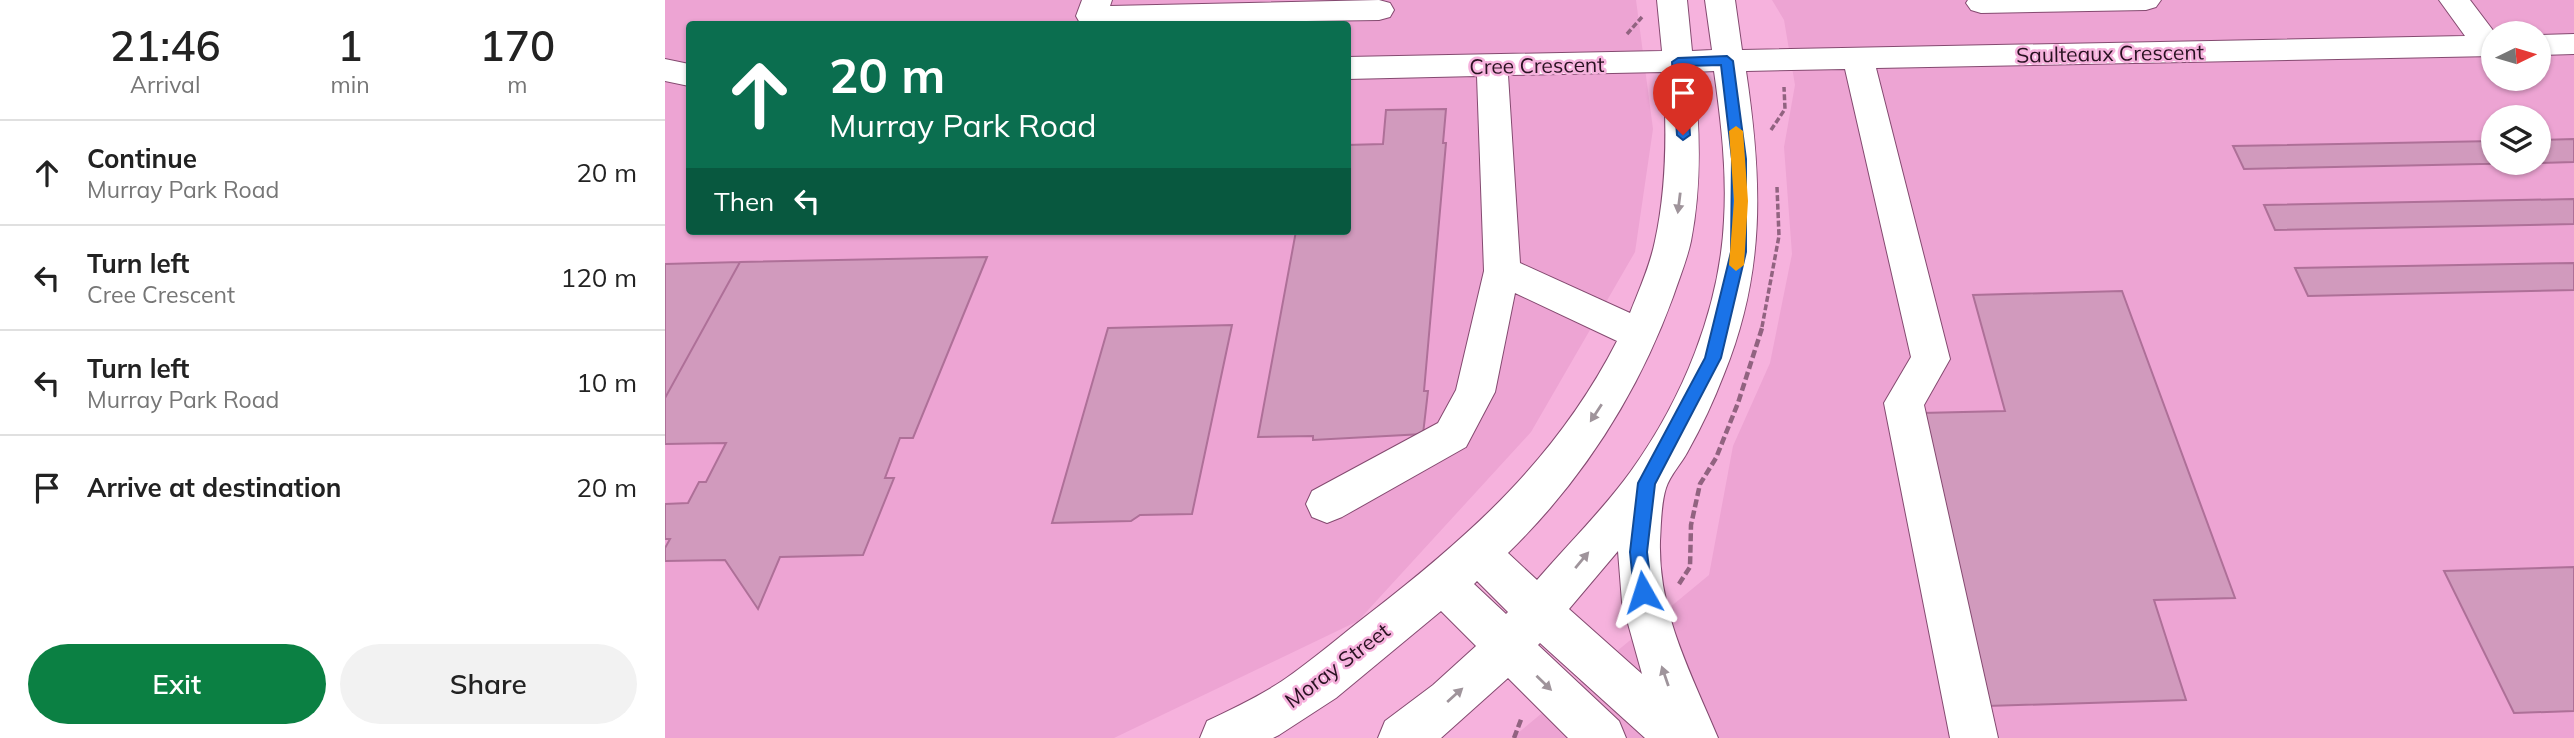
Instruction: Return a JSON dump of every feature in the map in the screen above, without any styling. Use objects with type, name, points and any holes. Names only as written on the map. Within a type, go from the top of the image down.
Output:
[{"type":"street","name":"Cree Crescent","points":[[1097,0],[1091,16],[1158,21]]},
{"type":"street","points":[[1402,738],[1427,720],[1507,647],[1646,483],[1713,358],[1739,252],[1739,159],[1720,0]]},
{"type":"street","points":[[1981,4],[2146,0]]},
{"type":"street","points":[[2454,0],[2481,34]]},
{"type":"street","name":"Moray Street","points":[[1224,738],[1298,698],[1443,583],[1477,552],[1528,504],[1577,443],[1625,369],[1672,245],[1684,161],[1683,108],[1678,62],[1659,4]]},
{"type":"street","name":"Cree Crescent","points":[[1351,36],[1371,37],[1492,66],[1727,61]]},
{"type":"street","points":[[2551,45],[2574,44]]},
{"type":"street","name":"Saulteaux Crescent","points":[[1727,61],[2481,46]]},
{"type":"street","points":[[1858,58],[1931,359],[1904,403],[1974,738]]},
{"type":"street","points":[[1327,505],[1452,435],[1475,392],[1502,271],[1492,66]]},
{"type":"street","points":[[665,69],[686,74]]},
{"type":"street","points":[[1502,271],[1640,335]]},
{"type":"street","points":[[1646,483],[1639,552],[1646,615],[1667,683],[1694,738]]},
{"type":"street","points":[[1477,552],[1539,612],[1680,738]]},
{"type":"street","points":[[1443,583],[1602,738]]},
{"type":"path","points":[[1623,38],[1659,4]]},
{"type":"shaded area","points":[[665,0],[1636,0],[1653,129],[1635,252],[1531,432],[1358,621],[1114,738],[665,738]]},
{"type":"shaded area","points":[[1772,0],[2574,0],[2574,738],[1512,738],[1709,575],[1733,446],[1770,363],[1792,254],[1784,147],[1795,85],[1784,20]]},
{"type":"building","points":[[1446,109],[1443,143],[1446,143],[1424,391],[1428,391],[1423,434],[1313,440],[1313,436],[1258,437],[1295,235],[1351,235],[1351,145],[1383,144],[1386,110]]},
{"type":"building","points":[[2574,139],[2574,162],[2551,163],[2551,140]]},
{"type":"building","points":[[2481,141],[2481,164],[2244,169],[2233,146]]},
{"type":"building","points":[[2574,199],[2574,224],[2275,230],[2264,205]]},
{"type":"building","points":[[987,257],[913,438],[900,438],[885,478],[894,478],[863,555],[780,557],[758,609],[725,560],[665,561],[665,548],[670,539],[665,539],[665,504],[688,503],[699,482],[706,482],[726,443],[665,444],[665,398],[740,262]]},
{"type":"building","points":[[740,262],[665,398],[665,264]]},
{"type":"building","points":[[2574,263],[2574,290],[2308,296],[2295,268]]},
{"type":"building","points":[[2122,291],[2235,598],[2154,600],[2186,700],[1987,706],[1922,413],[2005,411],[1973,295]]},
{"type":"building","points":[[1232,325],[1192,514],[1140,515],[1131,521],[1052,523],[1108,328]]},
{"type":"building","points":[[2574,567],[2574,711],[2514,713],[2444,571]]},
{"type":"slow traffic","points":[[1736,131],[1741,201],[1736,265]]},
{"type":"route","points":[[1643,592],[1639,552],[1646,483],[1713,358],[1739,252],[1739,159],[1727,61],[1678,62],[1683,135]]}]
